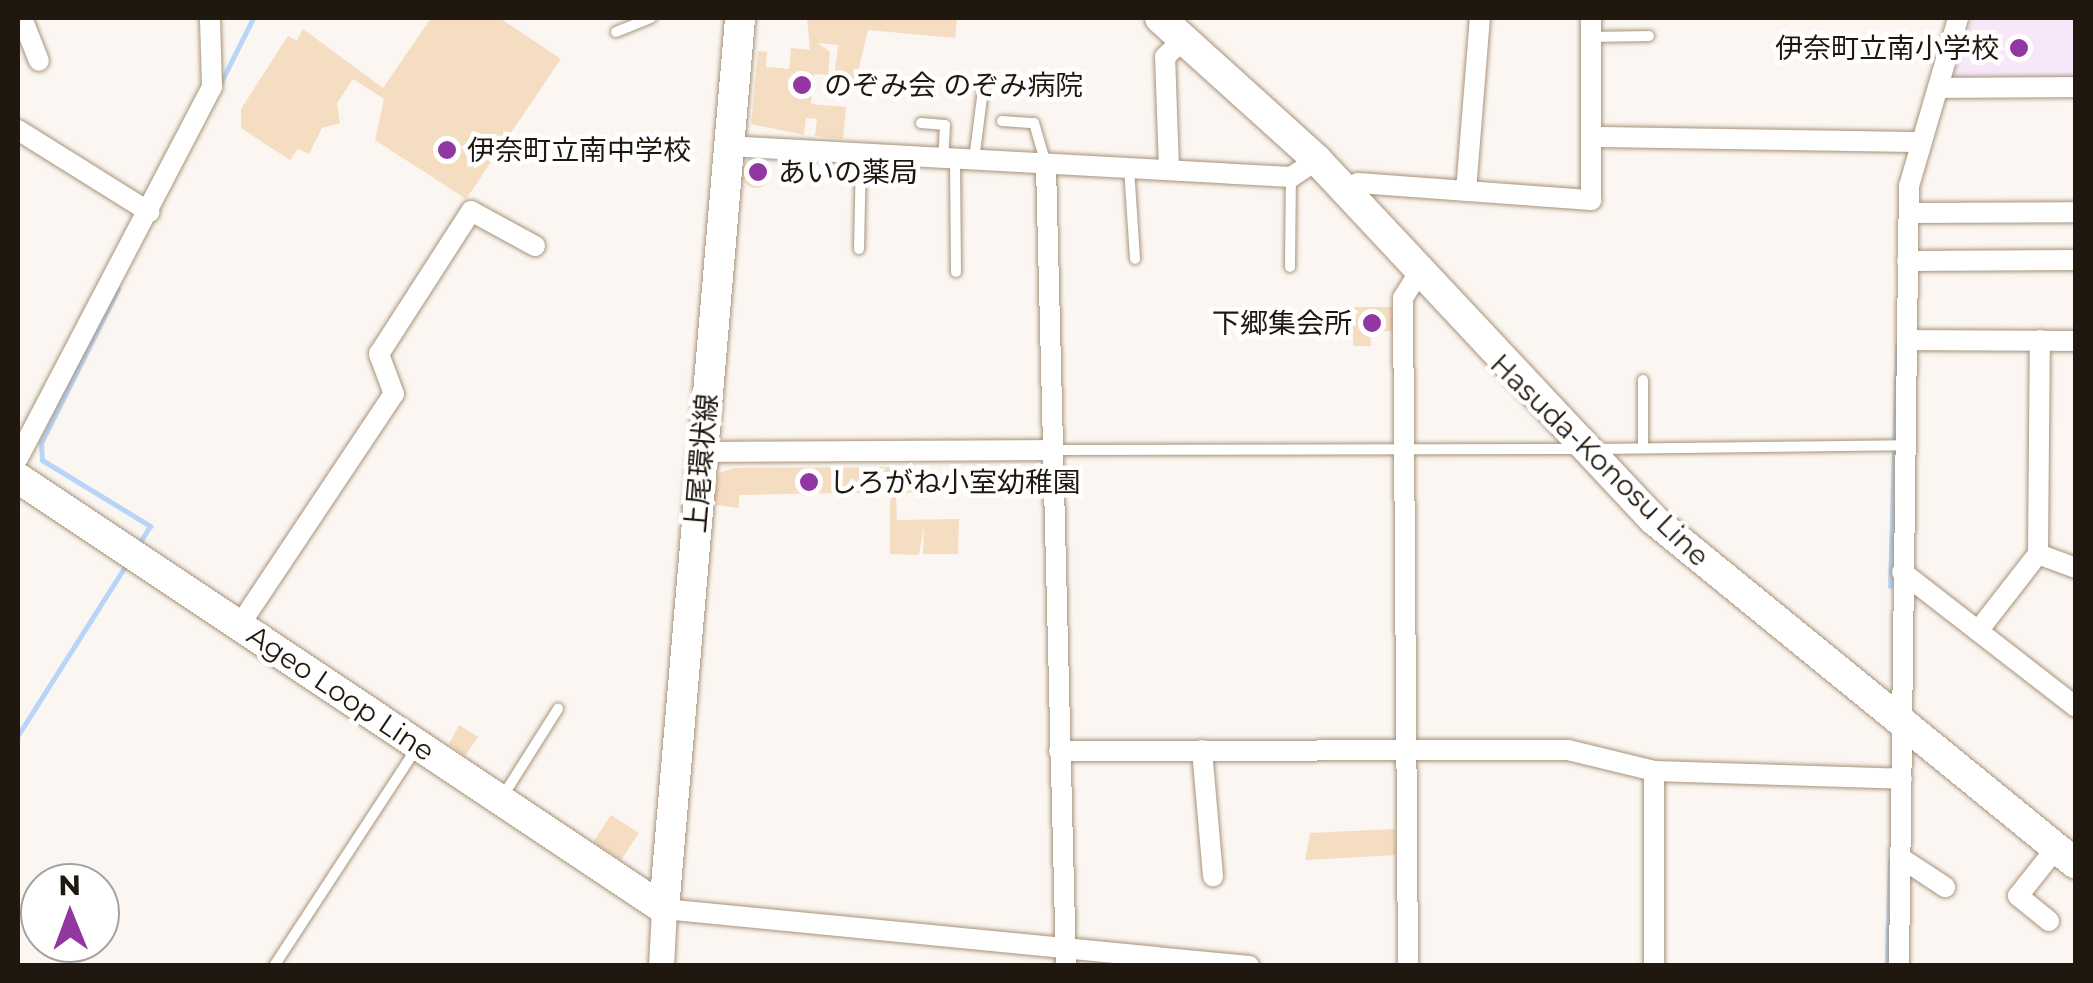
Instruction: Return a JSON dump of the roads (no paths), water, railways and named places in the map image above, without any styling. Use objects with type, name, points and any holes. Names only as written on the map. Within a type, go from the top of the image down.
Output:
[{"type":"main road","name":"上尾環状線","points":[[664,909],[740,18]]},
{"type":"main road","name":"Hasuda-Konosu Line","points":[[1160,18],[1317,160],[1417,276],[1581,450],[1900,725],[2066,856]]},
{"type":"main road","name":"Ageo Loop Line","points":[[18,478],[664,909]]},
{"type":"street","points":[[22,18],[39,62]]},
{"type":"street","points":[[18,458],[212,87],[210,18]]},
{"type":"street","points":[[1466,191],[1480,18]]},
{"type":"street","points":[[1899,966],[1909,213],[1920,142],[1958,18]]},
{"type":"street","points":[[1346,192],[1358,183],[1592,200],[1595,137],[1591,27]]},
{"type":"street","points":[[1169,169],[1165,57],[1184,38]]},
{"type":"street","points":[[1938,88],[2076,87]]},
{"type":"street","points":[[18,130],[149,212]]},
{"type":"street","points":[[1595,137],[1920,142]]},
{"type":"street","points":[[727,146],[1291,178],[1317,160]]},
{"type":"street","points":[[1046,165],[1065,956]]},
{"type":"street","points":[[239,626],[394,394],[379,354],[471,211],[535,246]]},
{"type":"street","points":[[1909,213],[2076,212]]},
{"type":"street","points":[[1908,260],[2076,260]]},
{"type":"street","points":[[1408,966],[1403,298],[1417,276]]},
{"type":"street","points":[[1907,340],[2076,341]]},
{"type":"street","points":[[1978,631],[2038,554],[2040,340]]},
{"type":"street","points":[[702,452],[1052,450]]},
{"type":"street","points":[[2038,554],[2076,568]]},
{"type":"street","points":[[1902,572],[2076,707]]},
{"type":"street","points":[[1202,750],[1212,877]]},
{"type":"street","points":[[1058,751],[1568,750],[1654,771],[1902,779]]},
{"type":"street","points":[[1654,771],[1654,966]]},
{"type":"street","points":[[2049,921],[2018,896],[2066,856]]},
{"type":"street","points":[[1901,858],[1945,887]]},
{"type":"street","points":[[661,966],[664,909],[1065,956],[1248,966]]},
{"type":"lane","points":[[616,32],[651,18]]},
{"type":"lane","points":[[1591,27],[1649,36]]},
{"type":"lane","points":[[956,272],[957,160],[984,82]]},
{"type":"lane","points":[[1002,120],[1034,123],[1046,165]]},
{"type":"lane","points":[[922,123],[945,125],[957,160]]},
{"type":"lane","points":[[860,249],[861,154]]},
{"type":"lane","points":[[1129,167],[1135,259]]},
{"type":"lane","points":[[1290,268],[1291,178]]},
{"type":"lane","points":[[1643,448],[1644,380]]},
{"type":"lane","points":[[1052,450],[1405,446],[1581,450],[1904,445]]},
{"type":"lane","points":[[501,800],[558,709]]},
{"type":"lane","points":[[274,966],[418,745]]},
{"type":"waterway","points":[[221,82],[253,18]]},
{"type":"waterway","points":[[118,289],[41,443],[42,460],[150,526],[138,545]]},
{"type":"waterway","points":[[1890,586],[1897,344]]},
{"type":"waterway","points":[[18,735],[127,563]]},
{"type":"waterway","points":[[1887,966],[1890,861]]},
{"type":"place","name":"伊奈町立南小学校","points":[[2019,48]]},
{"type":"place","name":"のぞみ会 のぞみ病院","points":[[802,85]]},
{"type":"place","name":"伊奈町立南中学校","points":[[447,150]]},
{"type":"place","name":"あいの薬局","points":[[758,172]]},
{"type":"place","name":"下郷集会所","points":[[1372,323]]},
{"type":"place","name":"しろがね小室幼稚園","points":[[809,482]]}]
